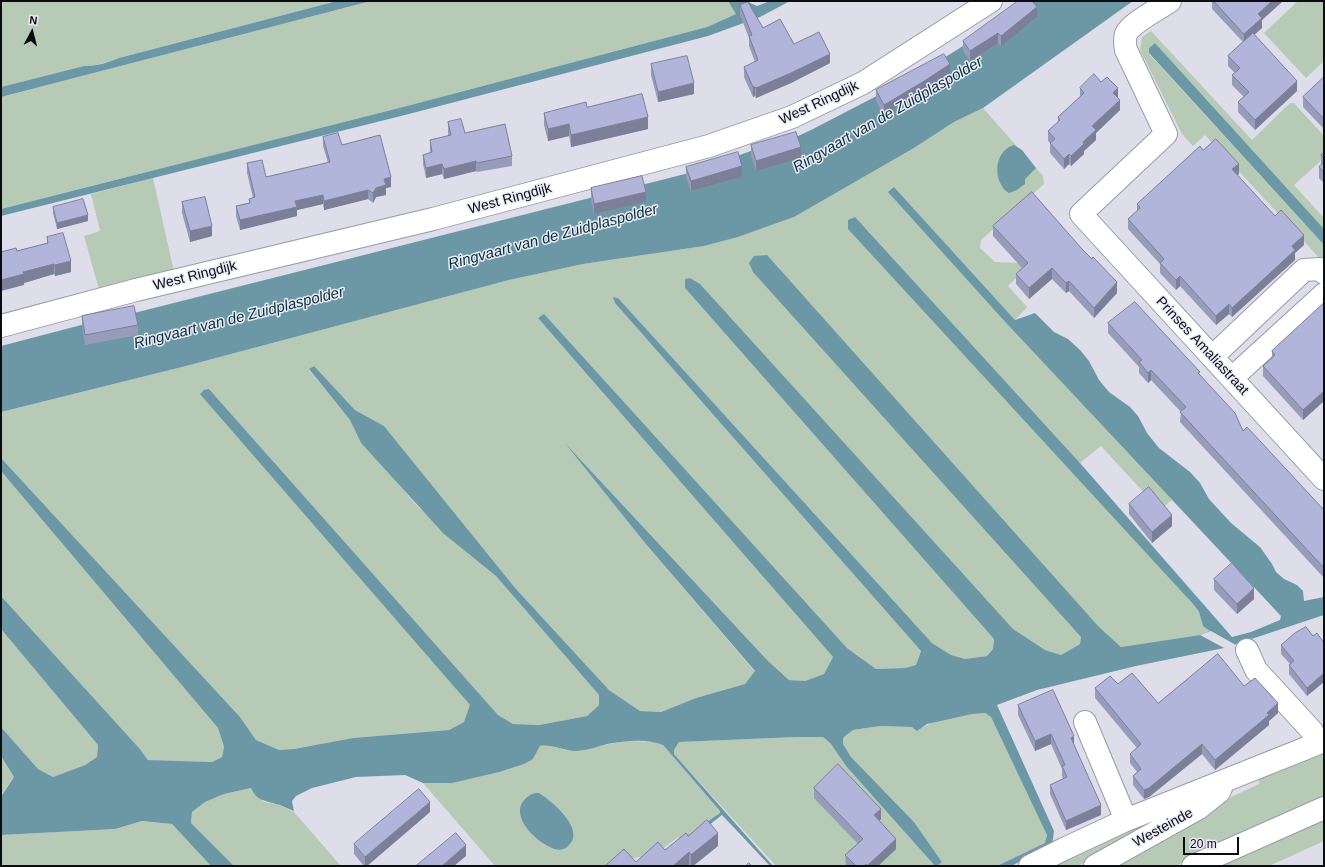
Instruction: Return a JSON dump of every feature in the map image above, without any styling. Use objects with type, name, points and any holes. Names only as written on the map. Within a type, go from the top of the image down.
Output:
[{"type":"street","name":"West Ringdijk","points":[[1,326],[136,290],[495,203],[709,146],[792,117],[863,83],[991,1]]},
{"type":"street","name":"Prinses Amaliastraat","points":[[1170,1],[1131,27],[1124,42],[1126,50],[1166,134],[1081,214],[1324,479]]},
{"type":"street","points":[[1212,357],[1304,270],[1320,269],[1324,273]]},
{"type":"street","points":[[1232,378],[1324,294]]},
{"type":"street","name":"Westeinde","points":[[1030,866],[1126,820],[1322,742],[1256,670],[1247,650]]},
{"type":"street","name":"Westeinde","points":[[1085,722],[1126,820]]},
{"type":"street","name":"Westeinde","points":[[1095,866],[1199,808],[1219,792],[1222,787],[1220,782]]},
{"type":"street","points":[[1193,866],[1324,808]]},
{"type":"green space","points":[[1,1],[337,1],[119,58],[102,64],[84,66],[1,87]]},
{"type":"green space","points":[[371,1],[728,1],[736,14],[707,27],[403,107],[1,209],[1,97]]},
{"type":"green space","points":[[1298,1],[1324,1],[1324,61],[1306,78],[1264,33]]},
{"type":"green space","points":[[1151,31],[1252,140],[1290,103],[1294,103],[1324,136],[1324,158],[1294,185],[1324,218],[1324,229],[1155,43],[1149,48],[1149,54],[1324,245],[1324,263],[1205,135],[1193,146],[1182,134],[1140,50],[1142,37]]},
{"type":"green space","points":[[983,108],[1043,176],[1044,184],[981,240],[980,248],[995,262],[1023,263],[1027,267],[1008,286],[1027,307],[1015,320],[894,187],[1008,325],[1172,500],[1160,510],[1101,446],[1080,463],[855,217],[1194,605],[1199,612],[1203,626],[1211,631],[1200,635],[1121,647],[1098,626],[1081,637],[1080,644],[1061,655],[1045,650],[995,628],[685,280],[685,288],[994,639],[993,649],[987,656],[965,659],[951,655],[932,643],[618,298],[614,297],[615,303],[921,651],[916,665],[905,668],[876,669],[847,648],[544,315],[538,318],[833,657],[824,674],[805,681],[789,680],[768,661],[571,449],[645,543],[755,672],[745,684],[696,698],[661,712],[640,711],[609,690],[516,589],[384,426],[355,410],[313,366],[309,370],[350,420],[361,443],[417,506],[496,576],[599,695],[599,705],[587,716],[539,725],[513,724],[498,715],[209,389],[201,394],[471,706],[464,722],[449,730],[353,738],[294,749],[279,750],[256,740],[240,717],[1,458],[1,412],[186,366],[509,280],[583,264],[704,246],[738,237],[794,217],[914,148],[954,122]]},
{"type":"green space","points":[[153,178],[174,272],[100,293],[84,236],[100,231],[91,194]]},
{"type":"green space","points":[[1,471],[218,728],[224,747],[222,757],[212,762],[148,760],[139,748],[1,596]]},
{"type":"green space","points":[[1,629],[98,745],[97,757],[85,765],[53,777],[38,769],[1,727]]},
{"type":"green space","points":[[985,713],[991,717],[1044,827],[1046,841],[1045,843],[997,866],[937,866],[942,862],[914,822],[851,757],[843,744],[843,739],[853,730],[880,726],[912,727],[918,730],[941,720]]},
{"type":"green space","points":[[823,737],[831,744],[846,766],[935,866],[776,866],[674,754],[674,750],[679,742]]},
{"type":"green space","points":[[626,741],[656,742],[663,745],[720,811],[720,813],[680,841],[678,837],[656,854],[624,860],[617,866],[495,866],[423,783],[452,783],[533,759],[540,746],[546,745],[572,751]]},
{"type":"green space","points":[[1324,750],[1324,800],[1175,866],[1111,866],[1225,800],[1259,784],[1259,778]]},
{"type":"green space","points":[[1,756],[14,777],[1,795]]},
{"type":"green space","points":[[251,788],[264,802],[277,804],[294,812],[341,866],[234,866],[191,823],[192,812],[205,802],[224,794]]},
{"type":"green space","points":[[1175,807],[1128,838],[1078,866],[1040,866]]},
{"type":"green space","points":[[1324,817],[1324,841],[1269,866],[1211,866]]},
{"type":"green space","points":[[142,821],[172,824],[211,866],[1,866],[1,835],[115,829]]},
{"type":"water","points":[[337,1],[371,1],[1,97],[1,87],[84,66],[102,64],[119,58]]},
{"type":"water","points":[[728,1],[748,1],[757,6],[770,1],[790,1],[760,17],[708,36],[405,115],[1,216],[1,209],[403,107],[707,27],[736,14]]},
{"type":"water","name":"Ringvaart van de Zuidplaspolder","points":[[1030,1],[1133,1],[983,108],[954,122],[914,148],[794,217],[738,237],[704,246],[583,264],[509,280],[186,366],[1,412],[1,346],[689,173],[751,151],[794,138],[917,75],[982,34]]},
{"type":"water","points":[[1155,43],[1324,229],[1324,245],[1149,53],[1149,48]]},
{"type":"water","points":[[1014,145],[1022,150],[1036,168],[1025,179],[1025,184],[1017,190],[1009,193],[1003,188],[999,180],[997,168],[1000,156],[1008,148]]},
{"type":"water","points":[[894,187],[1015,320],[1035,313],[1054,332],[1068,339],[1080,350],[1089,361],[1099,380],[1109,392],[1130,407],[1138,416],[1147,433],[1159,448],[1190,472],[1200,483],[1209,499],[1231,523],[1260,547],[1276,572],[1284,579],[1297,585],[1303,591],[1304,601],[1324,597],[1324,615],[1224,648],[1136,666],[1037,690],[997,705],[1054,831],[1052,846],[1011,866],[997,866],[1045,843],[1047,835],[991,717],[985,713],[972,714],[927,724],[917,731],[912,727],[880,726],[853,730],[843,739],[843,744],[851,757],[914,822],[942,862],[937,866],[935,866],[846,766],[831,744],[823,737],[679,742],[674,750],[674,754],[773,866],[770,866],[722,815],[677,850],[689,866],[682,866],[667,850],[720,813],[720,811],[663,745],[650,741],[628,741],[578,751],[540,746],[533,759],[524,764],[499,772],[452,783],[423,783],[405,775],[356,777],[312,788],[296,796],[292,801],[294,811],[258,798],[251,788],[224,794],[205,802],[192,812],[191,823],[234,866],[211,866],[172,824],[142,821],[115,829],[1,835],[1,795],[14,777],[1,756],[1,727],[38,769],[53,777],[85,765],[97,757],[98,745],[1,629],[1,596],[139,748],[148,760],[212,762],[222,757],[224,747],[218,728],[1,471],[1,458],[240,717],[256,740],[279,750],[294,749],[353,738],[449,730],[464,722],[470,705],[200,394],[204,390],[209,389],[498,715],[513,724],[539,725],[587,716],[599,705],[599,695],[496,576],[443,533],[361,443],[350,420],[309,369],[314,366],[355,410],[384,426],[516,589],[609,690],[640,711],[661,712],[696,698],[745,684],[755,671],[645,543],[565,443],[768,661],[789,680],[805,681],[824,674],[833,657],[538,318],[544,314],[847,648],[876,669],[905,668],[916,665],[921,651],[615,303],[613,297],[618,298],[932,643],[951,655],[965,659],[987,656],[993,649],[994,639],[685,288],[685,279],[690,278],[700,284],[1013,629],[1045,650],[1061,655],[1080,644],[1081,637],[753,272],[749,263],[754,256],[767,255],[1098,626],[1121,647],[1200,635],[1210,631],[1203,626],[1199,612],[1194,605],[848,229],[848,220],[855,217],[1080,463],[1232,637],[1251,632],[1280,620],[1281,616],[1008,325],[888,192]]},
{"type":"water","points":[[539,793],[560,810],[571,825],[573,833],[572,840],[567,847],[561,850],[552,848],[537,839],[525,826],[521,819],[521,804],[529,796]]},
{"type":"pier","points":[[1211,631],[1235,646],[1226,649],[1200,635]]},
{"type":"building","points":[[1018,1],[1032,1],[1037,7],[1001,36],[998,33],[970,51],[963,41]]},
{"type":"building","points":[[1214,1],[1272,1],[1258,14],[1262,18],[1244,34]]},
{"type":"building","points":[[748,2],[763,28],[780,19],[794,44],[819,32],[830,54],[756,88],[753,87],[744,67],[758,60],[749,36],[752,35],[740,5]]},
{"type":"building","points":[[1253,33],[1297,81],[1255,120],[1238,102],[1249,92],[1232,75],[1240,68],[1228,56]]},
{"type":"building","points":[[944,54],[950,64],[884,105],[876,90]]},
{"type":"building","points":[[687,56],[694,83],[658,92],[651,64]]},
{"type":"building","points":[[1094,74],[1101,82],[1107,77],[1118,88],[1113,93],[1120,100],[1092,126],[1096,130],[1083,142],[1084,144],[1071,156],[1069,154],[1064,159],[1050,143],[1055,139],[1048,131],[1060,120],[1058,117],[1084,93],[1080,88]]},
{"type":"building","points":[[1324,77],[1324,119],[1303,97]]},
{"type":"building","points":[[642,94],[648,117],[571,135],[569,124],[548,129],[544,113],[586,102],[587,107]]},
{"type":"building","points":[[461,119],[465,133],[505,124],[512,156],[477,163],[476,161],[444,169],[442,164],[426,168],[423,155],[432,152],[430,140],[451,135],[448,122]]},
{"type":"building","points":[[796,132],[801,147],[756,161],[751,145]]},
{"type":"building","points":[[338,133],[342,145],[380,135],[391,177],[384,179],[386,185],[376,188],[373,193],[368,190],[324,201],[323,195],[295,201],[297,207],[240,220],[236,206],[250,203],[249,199],[255,197],[247,163],[262,160],[266,177],[330,162],[323,137]]},
{"type":"building","points":[[1216,139],[1239,164],[1232,169],[1275,216],[1281,210],[1304,235],[1292,246],[1295,250],[1267,276],[1232,308],[1229,304],[1216,316],[1180,276],[1176,280],[1160,263],[1164,259],[1128,219],[1140,208],[1137,204],[1200,146],[1203,150]]},
{"type":"building","points":[[738,152],[742,166],[691,181],[686,167]]},
{"type":"building","points":[[1324,162],[1324,172],[1319,167]]},
{"type":"building","points":[[642,176],[646,192],[594,204],[591,188]]},
{"type":"building","points":[[1032,192],[1082,249],[1092,259],[1093,257],[1117,282],[1094,308],[1069,281],[1066,283],[1052,268],[1029,288],[1016,274],[1028,263],[993,226]]},
{"type":"building","points":[[205,197],[212,226],[190,231],[182,202]]},
{"type":"building","points":[[83,199],[88,215],[57,223],[53,207]]},
{"type":"building","points":[[63,233],[71,261],[23,272],[24,274],[1,280],[1,252],[16,248],[17,251],[48,243],[47,237]]},
{"type":"building","points":[[1135,302],[1200,372],[1198,373],[1235,413],[1243,431],[1247,427],[1324,510],[1324,568],[1180,412],[1186,407],[1151,370],[1148,373],[1139,362],[1142,360],[1108,323]]},
{"type":"building","points":[[1324,303],[1324,391],[1303,410],[1263,366],[1275,355],[1272,351]]},
{"type":"building","points":[[134,306],[138,325],[85,335],[82,316]]},
{"type":"building","points":[[1149,487],[1172,515],[1152,532],[1129,504]]},
{"type":"building","points":[[1232,563],[1254,588],[1237,604],[1214,579]]},
{"type":"building","points":[[1306,627],[1313,636],[1317,633],[1324,643],[1324,673],[1307,688],[1289,665],[1294,661],[1281,645],[1295,633]]},
{"type":"building","points":[[1218,654],[1244,686],[1255,678],[1278,703],[1267,713],[1269,715],[1215,760],[1202,744],[1149,788],[1144,790],[1133,776],[1141,769],[1130,754],[1141,744],[1095,688],[1110,676],[1118,684],[1132,673],[1158,703]]},
{"type":"building","points":[[1053,690],[1074,736],[1071,738],[1101,805],[1066,821],[1050,785],[1067,777],[1062,766],[1065,765],[1051,734],[1035,741],[1018,705]]},
{"type":"building","points":[[838,764],[881,809],[874,815],[896,839],[867,866],[866,864],[864,866],[856,866],[845,855],[863,839],[814,788]]},
{"type":"building","points":[[419,789],[430,802],[365,857],[354,844]]},
{"type":"building","points":[[707,820],[718,833],[691,855],[689,852],[673,866],[605,866],[624,849],[636,862],[658,842],[665,850],[686,833],[688,836]]},
{"type":"building","points":[[456,833],[466,845],[442,866],[416,866]]}]
